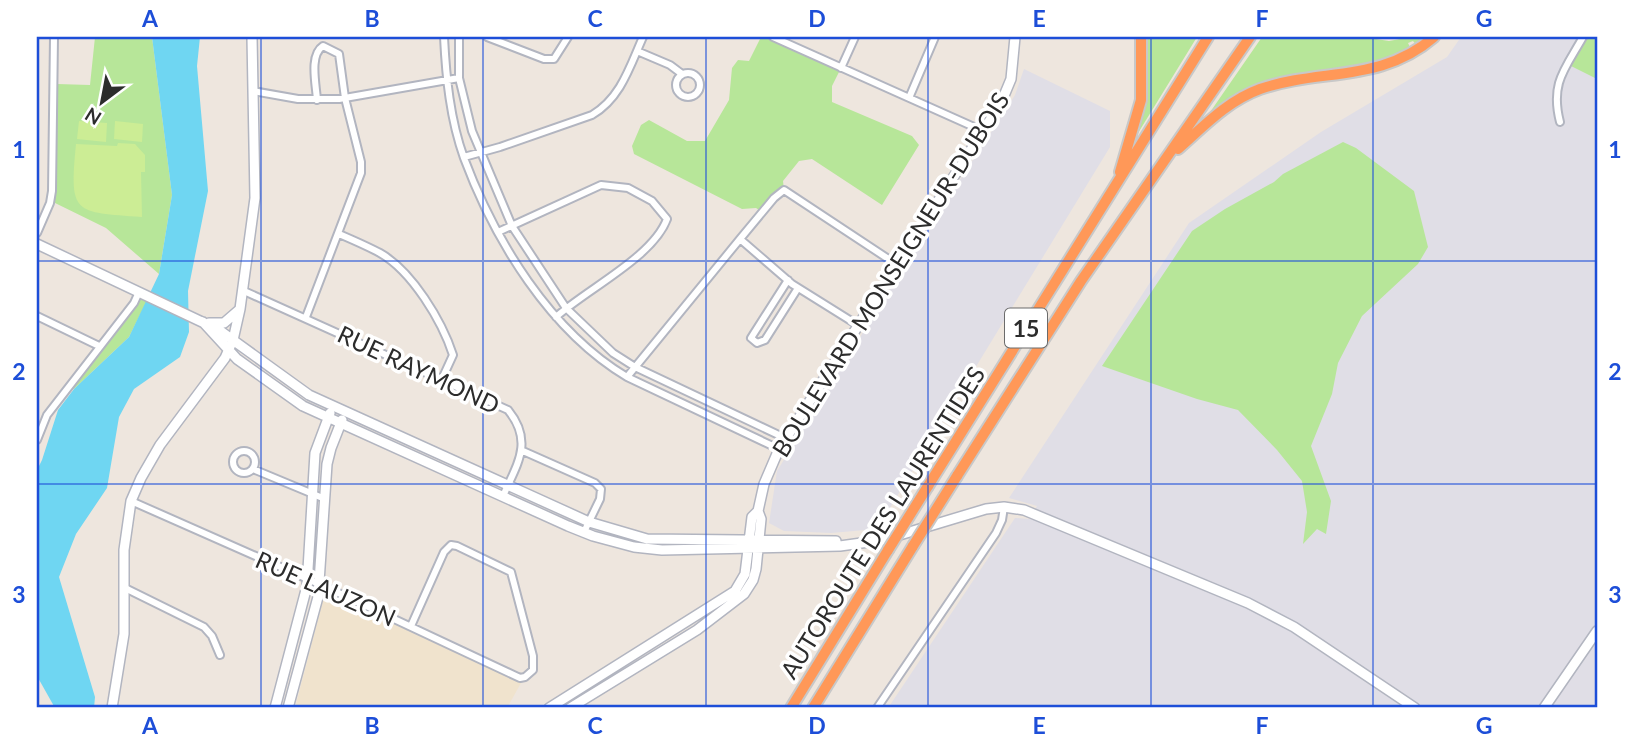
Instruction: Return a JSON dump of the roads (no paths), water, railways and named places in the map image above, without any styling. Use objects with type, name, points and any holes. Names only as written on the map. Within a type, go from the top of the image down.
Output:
[{"type":"highway","points":[[1115,188],[1140,100],[1142,37]]},
{"type":"highway","name":"AUTOROUTE DES LAURENTIDES","points":[[791,708],[1208,37]]},
{"type":"highway","name":"AUTOROUTE DES LAURENTIDES","points":[[813,708],[1066,304],[1250,37]]},
{"type":"highway","points":[[1163,163],[1221,111],[1253,92],[1282,83],[1383,67],[1410,55],[1434,37]]},
{"type":"street","points":[[37,233],[50,203],[52,191],[54,37]]},
{"type":"street","points":[[112,708],[124,634],[124,550],[131,501],[160,445],[213,374],[231,345],[244,291],[255,198],[252,37]]},
{"type":"street","points":[[444,37],[446,81],[464,157],[498,232],[526,278],[556,317],[606,364],[627,377],[779,449]]},
{"type":"street","points":[[459,37],[459,78],[479,152],[512,226],[566,308],[613,353],[635,367],[785,439]]},
{"type":"street","points":[[487,37],[544,59],[554,59],[568,37]]},
{"type":"street","points":[[464,157],[592,115],[604,107],[619,90],[643,37]]},
{"type":"street","points":[[773,37],[983,131]]},
{"type":"street","points":[[841,68],[855,37]]},
{"type":"street","points":[[909,98],[935,37]]},
{"type":"street","name":"BOULEVARD MONSEIGNEUR-DUBOIS","points":[[569,708],[697,630],[737,601],[753,580],[752,517],[758,510],[769,467],[856,324],[983,131],[1008,88],[1013,68],[1015,37]]},
{"type":"street","points":[[1560,122],[1556,86],[1583,37]]},
{"type":"street","points":[[306,317],[361,173],[339,54],[323,46],[315,56],[317,100]]},
{"type":"street","points":[[637,51],[670,65],[682,74],[691,72],[698,77],[700,85],[694,95],[682,96],[677,90],[677,79],[682,74]]},
{"type":"street","points":[[253,91],[317,100],[345,98],[459,78]]},
{"type":"street","points":[[498,232],[601,185],[628,188],[652,201],[667,219],[662,231],[647,248],[556,317]]},
{"type":"street","points":[[627,377],[774,198],[784,190],[896,264]]},
{"type":"street","points":[[339,234],[382,254],[406,273],[439,323],[453,355],[442,379]]},
{"type":"street","points":[[740,239],[788,281],[856,324]]},
{"type":"street","points":[[37,244],[219,330],[231,345],[237,359],[296,402],[584,532],[649,550],[754,544],[857,543],[883,540],[983,510],[1004,507],[1039,514],[1248,603],[1294,627],[1415,708]]},
{"type":"street","points":[[788,281],[751,338],[757,343],[765,340],[798,288]]},
{"type":"street","name":"RUE RAYMOND","points":[[244,291],[508,410],[518,426],[523,451]]},
{"type":"street","points":[[37,440],[47,415],[134,303],[139,292]]},
{"type":"street","points":[[200,320],[224,323],[240,309]]},
{"type":"street","points":[[37,316],[99,346]]},
{"type":"street","points":[[231,345],[299,390],[589,522],[647,539],[754,544]]},
{"type":"street","points":[[275,708],[307,579],[315,453],[333,406]]},
{"type":"street","points":[[37,410],[47,415]]},
{"type":"street","points":[[288,708],[320,584],[329,456],[346,412]]},
{"type":"street","points":[[503,496],[523,451],[598,486],[602,494],[584,532]]},
{"type":"street","points":[[253,469],[325,499]]},
{"type":"street","name":"RUE LAUZON","points":[[131,501],[320,584],[520,678],[529,675],[534,664],[514,578],[507,569],[451,545],[444,552],[411,626]]},
{"type":"street","points":[[877,708],[996,533],[1004,507]]},
{"type":"street","name":"BOULEVARD MONSEIGNEUR-DUBOIS","points":[[549,708],[736,591],[745,574],[754,544]]},
{"type":"street","points":[[125,588],[204,626],[212,636],[220,655]]},
{"type":"street","points":[[1544,708],[1597,631]]},
{"type":"water","points":[[152,37],[200,37],[197,66],[208,191],[188,291],[189,332],[180,357],[134,389],[119,417],[107,488],[76,534],[59,577],[95,697],[94,708],[55,708],[37,676],[37,470],[58,410],[74,389],[129,337],[159,274],[172,195]]}]
